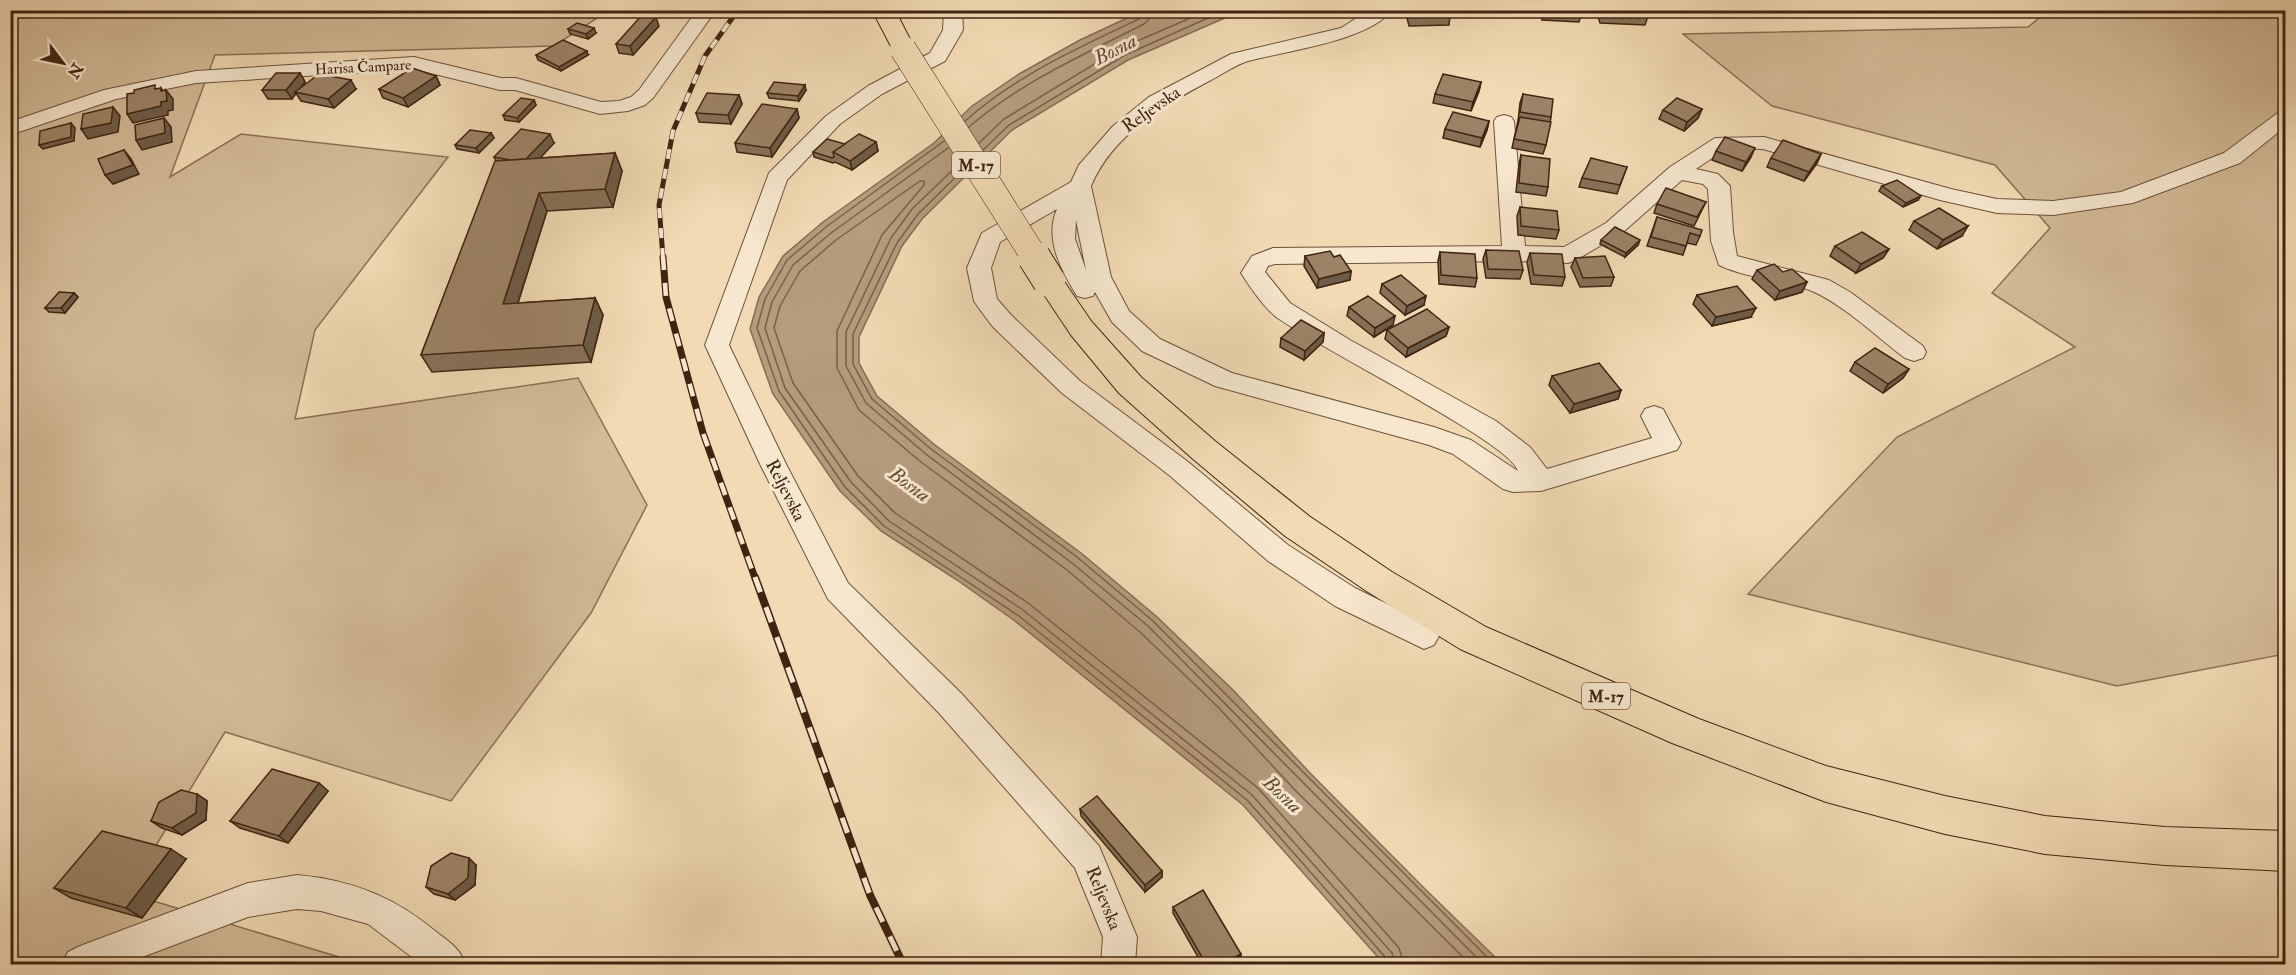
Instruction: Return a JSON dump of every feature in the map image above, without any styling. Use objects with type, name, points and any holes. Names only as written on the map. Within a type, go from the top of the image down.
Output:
[{"type":"main road","name":"M-17","points":[[883,10],[903,49],[1049,281],[1082,328],[1130,385],[1204,450],[1297,526],[1380,582],[1473,638],[1686,731],[1826,784],[1945,815],[2045,835],[2165,846],[2286,851]]},
{"type":"street","name":"Harisa Čampare","points":[[10,129],[111,94],[196,77],[414,63],[434,66],[500,84],[516,84],[600,108],[621,106],[638,101],[646,94],[707,10]]},
{"type":"street","name":"Reljevska","points":[[953,10],[953,30],[939,57],[875,90],[833,120],[777,178],[717,345],[773,464],[838,591],[950,704],[1087,857],[1120,937],[1118,964]]},
{"type":"street","name":"Reljevska","points":[[1383,10],[1348,32],[1238,58],[1156,101],[1120,130],[1087,170],[1080,186],[990,238],[978,268],[986,301],[1002,321],[1071,387],[1178,468],[1278,553],[1345,597],[1424,636]]},
{"type":"street","points":[[1541,481],[1521,454],[1487,428],[1341,346],[1282,309],[1253,273],[1260,261],[1273,256],[1514,253],[1568,255],[1614,228],[1678,172],[1722,142],[1764,143],[1997,206],[2053,208],[2125,198],[2232,158],[2286,116]]},
{"type":"street","points":[[1504,121],[1514,253]]},
{"type":"street","points":[[1678,172],[1710,179],[1719,186],[1719,220],[1722,246],[1727,260],[1740,266],[1793,277],[1821,286],[1842,298],[1914,352]]},
{"type":"street","points":[[1080,186],[1069,202],[1063,227],[1067,258],[1085,290]]},
{"type":"street","points":[[1080,186],[1099,277],[1120,316],[1151,345],[1224,380],[1434,437],[1462,447],[1513,482],[1541,481],[1668,443],[1654,416]]},
{"type":"street","points":[[80,964],[248,900],[297,892],[321,894],[376,910],[416,937],[448,964]]},
{"type":"shaded area","points":[[2049,10],[2285,11],[2285,654],[2117,686],[1748,594],[1897,437],[2075,347],[1992,293],[2050,228],[1995,165],[1772,106],[1683,34],[2028,27]]},
{"type":"shaded area","points":[[10,11],[608,11],[554,46],[215,55],[170,177],[241,134],[448,157],[315,330],[295,419],[578,378],[647,505],[591,613],[451,801],[225,732],[127,893],[362,964],[11,964]]},
{"type":"water","name":"Bosna","points":[[1142,11],[1241,11],[1128,60],[1012,130],[922,219],[902,246],[859,337],[859,363],[877,396],[935,445],[1081,553],[1156,616],[1234,691],[1310,773],[1502,964],[1384,964],[1243,805],[1015,621],[881,531],[840,491],[773,394],[750,329],[759,297],[783,256],[823,222],[934,143],[972,106],[1019,74],[1080,40]]},
{"type":"building","points":[[1409,10],[1449,10],[1450,16],[1411,17]]},
{"type":"building","points":[[1581,10],[1582,13],[1544,11]]},
{"type":"building","points":[[1601,10],[1647,10],[1648,16],[1602,14]]},
{"type":"building","points":[[642,15],[656,17],[630,46],[616,44]]},
{"type":"building","points":[[577,23],[594,28],[586,34],[568,29]]},
{"type":"building","points":[[563,40],[587,51],[559,67],[536,55]]},
{"type":"building","points":[[412,68],[436,76],[403,98],[379,89]]},
{"type":"building","points":[[276,73],[300,73],[286,90],[262,90]]},
{"type":"building","points":[[319,74],[351,80],[328,99],[295,92]]},
{"type":"building","points":[[1443,74],[1481,82],[1473,102],[1435,94]]},
{"type":"building","points":[[774,82],[805,85],[798,96],[767,93]]},
{"type":"building","points":[[155,85],[155,89],[166,90],[167,101],[161,102],[161,106],[127,114],[127,94]]},
{"type":"building","points":[[707,93],[739,95],[728,115],[696,113]]},
{"type":"building","points":[[1523,94],[1553,99],[1551,117],[1520,112]]},
{"type":"building","points":[[521,98],[534,100],[517,118],[503,115]]},
{"type":"building","points":[[1677,98],[1702,109],[1687,122],[1663,110]]},
{"type":"building","points":[[762,104],[797,109],[770,148],[735,143]]},
{"type":"building","points":[[113,107],[111,123],[81,129],[83,114]]},
{"type":"building","points":[[1453,112],[1489,121],[1482,138],[1445,129]]},
{"type":"building","points":[[1520,117],[1551,122],[1546,145],[1514,139]]},
{"type":"building","points":[[164,118],[165,133],[136,140],[135,125]]},
{"type":"building","points":[[71,123],[71,137],[39,145],[40,131]]},
{"type":"building","points":[[521,129],[550,134],[526,159],[510,160],[494,157]]},
{"type":"building","points":[[470,130],[491,133],[476,148],[455,145]]},
{"type":"building","points":[[859,134],[876,142],[850,161],[833,152]]},
{"type":"building","points":[[1725,137],[1755,148],[1746,162],[1716,151]]},
{"type":"building","points":[[827,139],[845,144],[833,152],[834,157],[832,158],[813,152]]},
{"type":"building","points":[[1783,140],[1821,154],[1809,172],[1771,158]]},
{"type":"building","points":[[124,150],[133,165],[105,175],[98,159]]},
{"type":"building","points":[[615,153],[605,189],[539,193],[503,304],[595,298],[583,345],[421,355],[495,161]]},
{"type":"building","points":[[1521,155],[1550,159],[1548,187],[1519,183]]},
{"type":"building","points":[[1591,158],[1627,167],[1620,185],[1582,178]]},
{"type":"building","points":[[1897,180],[1921,196],[1906,203],[1882,186]]},
{"type":"building","points":[[1666,188],[1706,202],[1697,217],[1657,204]]},
{"type":"building","points":[[1520,207],[1557,211],[1559,230],[1521,226]]},
{"type":"building","points":[[1939,208],[1968,226],[1943,240],[1914,221]]},
{"type":"building","points":[[1657,217],[1702,230],[1700,236],[1690,233],[1686,246],[1651,237]]},
{"type":"building","points":[[1615,227],[1640,240],[1626,253],[1601,240]]},
{"type":"building","points":[[1862,232],[1889,249],[1861,264],[1835,246]]},
{"type":"building","points":[[1486,250],[1519,251],[1523,270],[1488,269]]},
{"type":"building","points":[[1330,251],[1334,257],[1340,255],[1351,271],[1319,279],[1305,256]]},
{"type":"building","points":[[1440,252],[1475,254],[1477,278],[1441,275]]},
{"type":"building","points":[[1530,253],[1562,254],[1565,277],[1534,275]]},
{"type":"building","points":[[1605,256],[1614,277],[1583,278],[1575,258]]},
{"type":"building","points":[[1774,264],[1783,272],[1792,269],[1807,282],[1780,291],[1757,270]]},
{"type":"building","points":[[1401,275],[1426,296],[1407,306],[1382,284]]},
{"type":"building","points":[[1737,286],[1756,308],[1716,317],[1697,295]]},
{"type":"building","points":[[59,292],[74,293],[61,308],[45,308]]},
{"type":"building","points":[[1368,296],[1395,316],[1375,328],[1349,307]]},
{"type":"building","points":[[1427,309],[1449,327],[1408,348],[1387,330]]},
{"type":"building","points":[[1301,320],[1324,333],[1305,351],[1281,338]]},
{"type":"building","points":[[1875,348],[1909,369],[1888,384],[1855,362]]},
{"type":"building","points":[[1599,363],[1621,390],[1574,404],[1552,376]]},
{"type":"building","points":[[272,769],[319,783],[279,836],[230,821]]},
{"type":"building","points":[[181,790],[197,794],[196,813],[172,828],[151,821],[159,802]]},
{"type":"building","points":[[1097,796],[1162,871],[1145,885],[1080,809]]},
{"type":"building","points":[[102,831],[171,849],[126,908],[54,888]]},
{"type":"building","points":[[451,853],[469,858],[468,878],[448,894],[426,887],[431,866]]},
{"type":"building","points":[[1203,890],[1241,954],[1223,964],[1206,964],[1173,907]]},
{"type":"railway","points":[[663,258],[659,205],[673,131],[705,56],[738,10]]},
{"type":"railway","points":[[663,257],[666,297],[703,433],[755,578]]},
{"type":"railway","points":[[755,577],[870,895],[903,964]]}]
